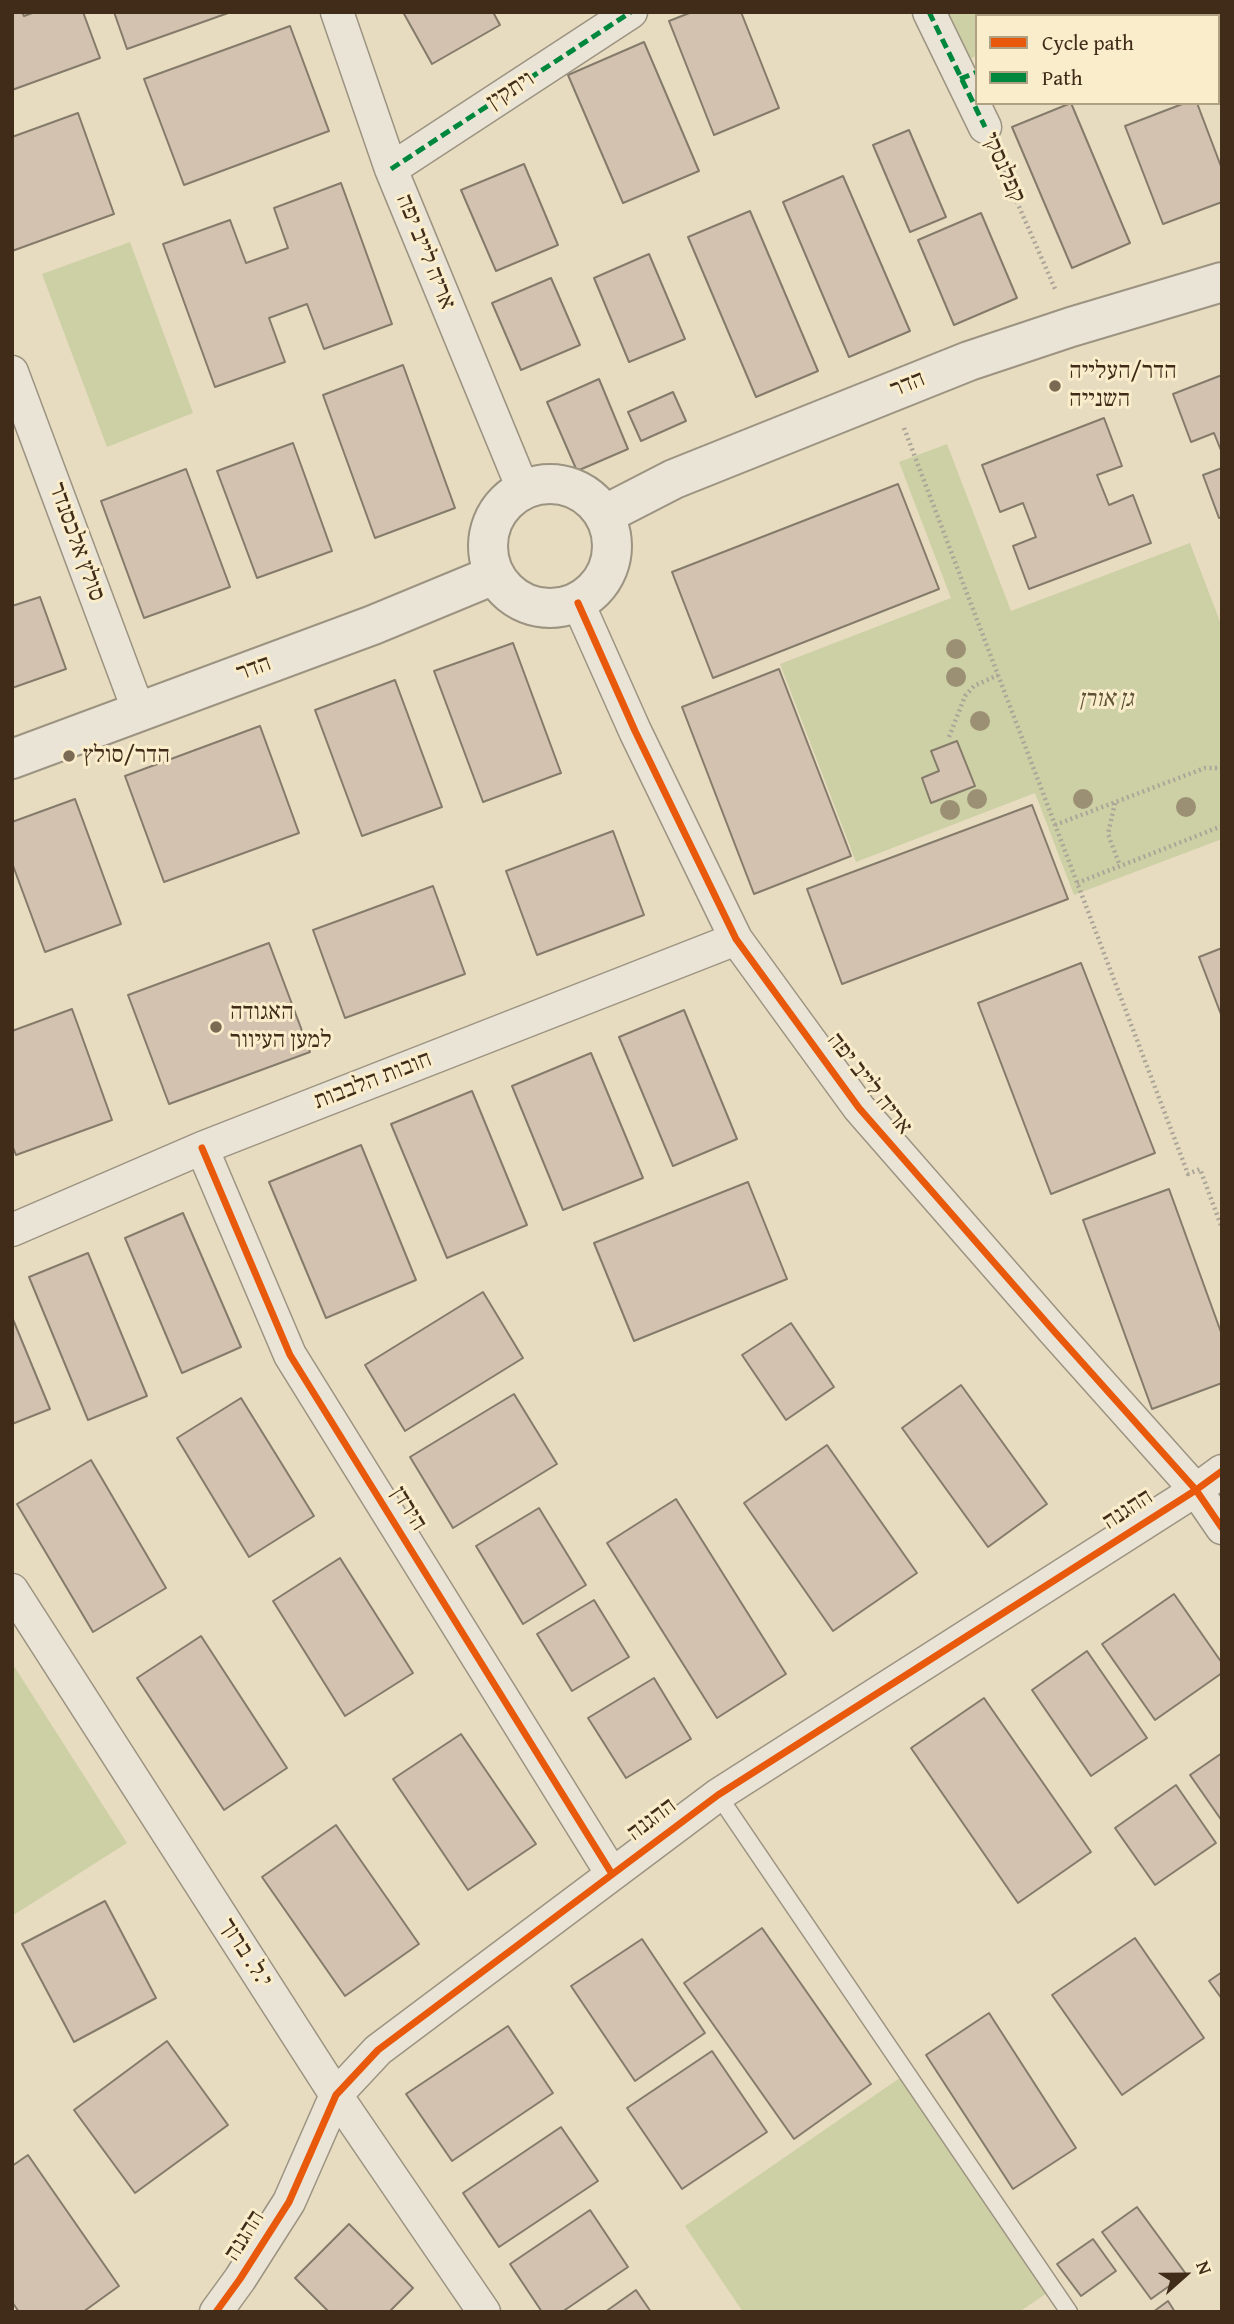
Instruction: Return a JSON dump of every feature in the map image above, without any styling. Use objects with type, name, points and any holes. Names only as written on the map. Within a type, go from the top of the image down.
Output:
[{"type":"street","name":"אריה לייב יפה","points":[[337,12],[391,169],[523,489]]},
{"type":"street","name":"ויתקין","points":[[391,169],[631,12]]},
{"type":"street","name":"קפלנסקי","points":[[929,12],[968,76],[975,97]]},
{"type":"street","name":"קפלנסקי","points":[[978,105],[985,127]]},
{"type":"street","name":"הדר","points":[[604,515],[674,479],[969,360],[1222,282]]},
{"type":"street","name":"סולץ אלכסנדר","points":[[12,372],[139,712]]},
{"type":"street","points":[[545,483],[566,485],[590,498],[604,515],[611,535],[609,565],[598,586],[578,603],[547,609],[526,604],[507,592],[494,575],[487,546],[491,524],[501,505],[523,489],[545,483]]},
{"type":"street","name":"הדר","points":[[12,759],[373,625],[494,575]]},
{"type":"street","name":"אריה לייב יפה","points":[[578,603],[635,731],[736,939],[859,1108],[1196,1490],[1222,1528]]},
{"type":"street","name":"חובות הלבבות","points":[[12,1230],[202,1148],[736,939]]},
{"type":"street","name":"הירדן","points":[[202,1148],[290,1355],[612,1874]]},
{"type":"street","name":"ההגנה","points":[[216,2312],[289,2202],[336,2095],[378,2050],[718,1795],[1222,1471]]},
{"type":"street","name":"י.ל. ברוך","points":[[12,1590],[336,2095],[484,2312]]},
{"type":"lane","points":[[718,1795],[1069,2312]]},
{"type":"path","points":[[890,392],[1188,1174],[1200,1170],[1222,1227]]},
{"type":"path","points":[[949,737],[965,696],[974,686],[998,676]]},
{"type":"path","points":[[1055,825],[1205,768],[1222,768]]},
{"type":"path","points":[[1115,802],[1108,834],[1120,866]]},
{"type":"path","points":[[1077,883],[1222,826]]},
{"type":"green space","points":[[942,12],[1065,14],[975,14],[975,57],[964,61]]},
{"type":"green space","points":[[130,242],[193,413],[107,447],[42,274]]},
{"type":"green space","name":"גן אורן","points":[[947,444],[1011,611],[1190,543],[1222,627],[1222,839],[1074,895],[1035,793],[856,862],[780,664],[951,598],[899,462]]},
{"type":"green space","points":[[12,1663],[127,1843],[12,1916]]},
{"type":"green space","points":[[907,2073],[1053,2289],[1019,2312],[743,2312],[685,2226]]},
{"type":"building","points":[[12,12],[22,12],[24,16],[35,12],[83,12],[100,58],[12,90]]},
{"type":"building","points":[[114,12],[231,12],[127,49]]},
{"type":"building","points":[[403,12],[493,12],[500,25],[432,64]]},
{"type":"building","points":[[692,12],[741,12],[779,108],[714,135],[669,21]]},
{"type":"building","points":[[290,26],[329,131],[184,185],[144,79]]},
{"type":"building","points":[[1222,40],[1222,92],[1220,87]]},
{"type":"building","points":[[644,42],[699,171],[623,203],[568,75]]},
{"type":"building","points":[[1072,105],[1130,243],[1072,268],[1012,127]]},
{"type":"building","points":[[1180,105],[1198,105],[1222,169],[1222,202],[1163,224],[1125,126]]},
{"type":"building","points":[[78,113],[114,214],[12,251],[12,137]]},
{"type":"building","points":[[909,130],[946,217],[910,232],[873,145]]},
{"type":"building","points":[[524,164],[558,245],[496,271],[461,190]]},
{"type":"building","points":[[843,176],[910,331],[849,357],[783,202]]},
{"type":"building","points":[[341,183],[392,324],[324,349],[307,304],[269,318],[285,362],[215,387],[163,244],[230,220],[246,263],[288,248],[274,208]]},
{"type":"building","points":[[750,211],[818,371],[756,397],[688,237]]},
{"type":"building","points":[[981,213],[1017,298],[954,325],[918,240]]},
{"type":"building","points":[[649,254],[685,339],[629,362],[594,278]]},
{"type":"building","points":[[551,278],[580,345],[521,370],[492,303]]},
{"type":"building","points":[[403,365],[455,508],[375,538],[323,395]]},
{"type":"building","points":[[1222,375],[1222,453],[1214,433],[1191,442],[1173,394]]},
{"type":"building","points":[[599,379],[628,449],[577,471],[547,402]]},
{"type":"building","points":[[673,392],[686,421],[641,441],[628,412]]},
{"type":"building","points":[[1104,418],[1122,466],[1097,475],[1109,505],[1133,495],[1151,543],[1029,589],[1013,546],[1036,537],[1023,503],[1000,512],[982,465]]},
{"type":"building","points":[[293,443],[332,551],[257,578],[217,471]]},
{"type":"building","points":[[1222,468],[1222,517],[1219,518],[1203,475]]},
{"type":"building","points":[[186,469],[230,587],[144,618],[101,501]]},
{"type":"building","points":[[898,484],[939,589],[713,678],[672,572]]},
{"type":"building","points":[[40,597],[66,669],[12,688],[12,606]]},
{"type":"building","points":[[513,643],[561,773],[483,802],[434,671]]},
{"type":"building","points":[[779,669],[851,856],[754,894],[682,707]]},
{"type":"building","points":[[395,680],[442,807],[362,836],[315,710]]},
{"type":"building","points":[[260,726],[299,833],[164,882],[125,776]]},
{"type":"building","points":[[957,741],[975,786],[931,803],[922,778],[939,771],[931,751]]},
{"type":"building","points":[[75,799],[121,924],[45,952],[12,863],[12,822]]},
{"type":"building","points":[[1032,805],[1068,899],[842,984],[807,889]]},
{"type":"building","points":[[613,831],[644,915],[537,955],[506,871]]},
{"type":"building","points":[[433,886],[465,974],[345,1018],[313,930]]},
{"type":"building","name":"האגודה למען העיוור","points":[[269,943],[310,1052],[169,1104],[128,995]]},
{"type":"building","points":[[1222,948],[1222,1017],[1199,957]]},
{"type":"building","points":[[1081,963],[1155,1153],[1051,1194],[978,1003]]},
{"type":"building","points":[[72,1009],[112,1120],[16,1155],[12,1145],[12,1031]]},
{"type":"building","points":[[684,1010],[737,1139],[673,1166],[619,1037]]},
{"type":"building","points":[[591,1053],[643,1178],[563,1210],[512,1086]]},
{"type":"building","points":[[472,1091],[527,1225],[447,1258],[391,1124]]},
{"type":"building","points":[[361,1145],[416,1280],[326,1318],[269,1182]]},
{"type":"building","points":[[748,1182],[787,1279],[634,1341],[594,1243]]},
{"type":"building","points":[[1169,1189],[1222,1335],[1222,1383],[1152,1409],[1083,1220]]},
{"type":"building","points":[[183,1213],[241,1347],[182,1373],[125,1238]]},
{"type":"building","points":[[88,1253],[147,1396],[88,1420],[29,1277]]},
{"type":"building","points":[[483,1292],[523,1358],[405,1431],[365,1365]]},
{"type":"building","points":[[12,1317],[50,1409],[12,1424]]},
{"type":"building","points":[[791,1323],[834,1387],[786,1420],[742,1355]]},
{"type":"building","points":[[961,1385],[1047,1504],[988,1547],[902,1428]]},
{"type":"building","points":[[514,1394],[557,1464],[453,1528],[410,1457]]},
{"type":"building","points":[[241,1398],[314,1516],[249,1557],[177,1438]]},
{"type":"building","points":[[827,1445],[917,1573],[833,1631],[744,1503]]},
{"type":"building","points":[[91,1460],[166,1588],[93,1632],[17,1504]]},
{"type":"building","points":[[676,1499],[786,1674],[717,1718],[607,1543]]},
{"type":"building","points":[[539,1508],[586,1585],[523,1624],[476,1546]]},
{"type":"building","points":[[340,1558],[413,1673],[345,1716],[273,1601]]},
{"type":"building","points":[[1174,1594],[1222,1663],[1222,1673],[1155,1720],[1102,1644]]},
{"type":"building","points":[[594,1600],[629,1657],[572,1691],[537,1634]]},
{"type":"building","points":[[201,1636],[287,1768],[224,1810],[137,1678]]},
{"type":"building","points":[[1087,1651],[1147,1738],[1091,1776],[1032,1690]]},
{"type":"building","points":[[654,1678],[691,1739],[626,1778],[588,1718]]},
{"type":"building","points":[[984,1698],[1091,1852],[1018,1903],[911,1748]]},
{"type":"building","points":[[461,1734],[536,1844],[468,1890],[393,1779]]},
{"type":"building","points":[[1222,1753],[1222,1821],[1190,1775]]},
{"type":"building","points":[[1176,1785],[1216,1843],[1155,1885],[1115,1828]]},
{"type":"building","points":[[336,1825],[419,1944],[345,1996],[262,1877]]},
{"type":"building","points":[[105,1901],[156,1998],[74,2042],[22,1944]]},
{"type":"building","points":[[762,1928],[871,2084],[794,2139],[684,1983]]},
{"type":"building","points":[[1135,1938],[1204,2038],[1122,2095],[1052,1995]]},
{"type":"building","points":[[642,1939],[705,2033],[635,2081],[571,1986]]},
{"type":"building","points":[[1222,1972],[1222,1999],[1209,1981]]},
{"type":"building","points":[[989,2013],[1076,2148],[1013,2189],[926,2055]]},
{"type":"building","points":[[508,2026],[553,2093],[452,2161],[406,2094]]},
{"type":"building","points":[[167,2041],[228,2125],[135,2193],[74,2110]]},
{"type":"building","points":[[712,2051],[767,2132],[682,2189],[627,2108]]},
{"type":"building","points":[[561,2127],[598,2181],[499,2247],[463,2193]]},
{"type":"building","points":[[28,2155],[119,2286],[83,2312],[19,2312],[12,2302],[12,2166]]},
{"type":"building","points":[[1137,2207],[1186,2274],[1151,2299],[1102,2232]]},
{"type":"building","points":[[590,2210],[628,2267],[562,2312],[542,2312],[510,2264]]},
{"type":"building","points":[[349,2224],[413,2288],[389,2312],[329,2312],[295,2278]]},
{"type":"building","points":[[1093,2239],[1116,2271],[1081,2296],[1057,2264]]},
{"type":"building","points":[[636,2290],[651,2312],[605,2312]]},
{"type":"building","points":[[1168,2301],[1175,2312],[1153,2312]]},
{"type":"marked path","points":[[391,169],[631,12]]},
{"type":"marked path","points":[[929,12],[985,127]]},
{"type":"marked path","points":[[1124,14],[1129,12]]},
{"type":"marked path","points":[[960,79],[975,73]]},
{"type":"cycle path","points":[[578,603],[635,731],[736,939],[859,1108],[1196,1490],[1222,1528]]},
{"type":"cycle path","points":[[202,1148],[290,1355],[612,1874]]},
{"type":"cycle path","points":[[216,2312],[289,2202],[336,2095],[378,2050],[718,1795],[1222,1471]]},
{"type":"place","name":"הדר/העלייה השנייה","points":[[1055,386]]},
{"type":"place","name":"הדר/סולץ","points":[[69,756]]},
{"type":"place","name":"האגודה למען העיוור","points":[[216,1027]]}]
